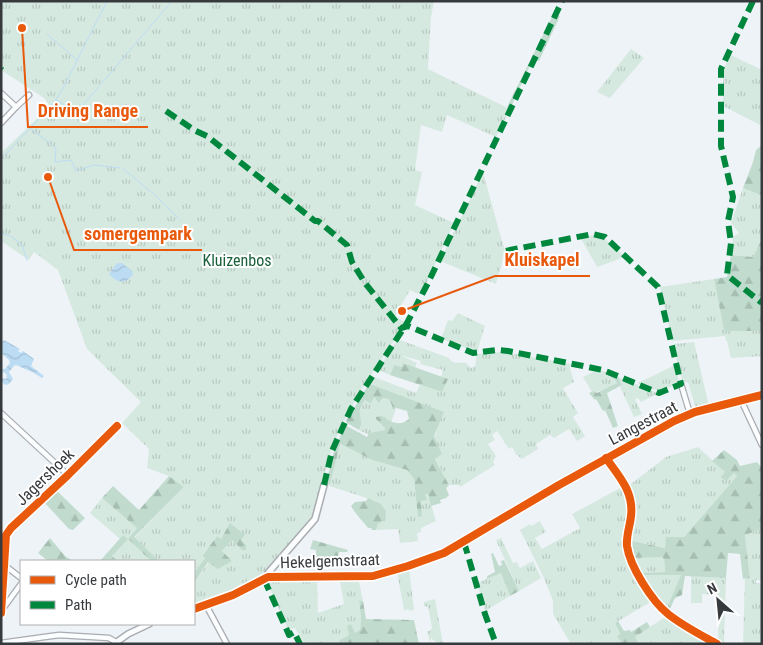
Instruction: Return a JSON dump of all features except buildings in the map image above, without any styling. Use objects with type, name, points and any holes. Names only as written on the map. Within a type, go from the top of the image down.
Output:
[{"type":"street","points":[[1,93],[16,108]]},
{"type":"street","points":[[1,123],[29,95]]},
{"type":"street","points":[[1,114],[6,118]]},
{"type":"street","points":[[681,384],[690,414]]},
{"type":"street","name":"Langestraat","points":[[545,493],[606,458],[690,414],[762,395]]},
{"type":"street","points":[[740,400],[762,445]]},
{"type":"street","points":[[1,413],[68,475]]},
{"type":"street","name":"Jagershoek","points":[[1,612],[6,535],[117,426]]},
{"type":"street","points":[[606,458],[630,496],[631,516],[627,535],[628,548],[633,565],[641,580],[668,614],[717,644]]},
{"type":"street","points":[[268,577],[268,573],[315,519],[324,485]]},
{"type":"street","name":"Hekelgemstraat","points":[[195,609],[233,595],[268,577],[373,576],[390,572],[455,547],[545,493]]},
{"type":"street","points":[[3,564],[20,577]]},
{"type":"street","name":"Jagershoek","points":[[1,612],[20,585]]},
{"type":"street","points":[[206,605],[227,644]]},
{"type":"street","points":[[1,643],[59,635],[109,638],[115,643],[147,625]]},
{"type":"green space","name":"Kluizenbos","points":[[1,1],[434,1],[431,17],[428,69],[510,109],[496,137],[447,115],[442,132],[421,125],[415,170],[422,172],[415,205],[454,223],[421,295],[410,290],[395,316],[406,323],[359,393],[341,427],[332,447],[313,520],[262,577],[226,596],[195,606],[195,582],[209,562],[231,561],[222,551],[232,540],[242,550],[240,540],[244,535],[230,524],[221,540],[217,536],[202,555],[205,558],[195,572],[195,560],[158,560],[134,538],[184,487],[169,476],[147,468],[149,449],[122,423],[141,402],[87,349],[58,270],[34,252],[29,260],[1,241],[1,153],[50,106],[44,98],[1,70]]},
{"type":"green space","points":[[554,13],[560,16],[539,61],[533,59],[510,109],[507,107]]},
{"type":"green space","points":[[631,49],[644,58],[610,98],[597,92]]},
{"type":"green space","points":[[729,54],[762,70],[762,126],[723,106],[723,74]]},
{"type":"green space","points":[[762,145],[761,195],[743,188],[756,150]]},
{"type":"green space","points":[[483,172],[505,252],[496,284],[440,261]]},
{"type":"green space","points":[[743,188],[762,194],[762,238],[753,257],[731,255],[733,237],[739,233],[731,223]]},
{"type":"green space","points":[[595,235],[603,237],[625,257],[597,267],[580,237]]},
{"type":"green space","points":[[762,238],[762,331],[724,331],[714,279],[727,277],[731,255],[753,257]]},
{"type":"green space","points":[[714,279],[724,331],[762,331],[762,356],[731,358],[725,336],[672,341],[660,287]]},
{"type":"green space","points":[[458,313],[485,326],[477,352],[441,339],[448,320],[452,321]]},
{"type":"green space","points":[[400,340],[449,358],[454,362],[466,363],[471,368],[475,366],[477,354],[504,352],[571,364],[570,368],[574,382],[563,388],[578,413],[573,417],[585,436],[577,441],[569,429],[554,438],[550,435],[536,444],[538,449],[522,459],[512,447],[509,449],[497,431],[492,435],[495,440],[488,444],[496,456],[493,462],[495,465],[460,487],[459,485],[449,485],[435,458],[442,454],[434,439],[438,426],[370,384],[374,377],[416,393],[420,385],[442,392],[447,379],[441,377],[443,370],[420,364],[421,361],[400,355],[417,363],[415,368],[404,363],[402,368],[394,365],[390,375],[378,370],[395,343]]},
{"type":"green space","points":[[694,342],[709,406],[696,410],[688,382],[683,383],[673,345]]},
{"type":"green space","points":[[403,363],[448,379],[442,392],[390,375],[394,365],[402,367]]},
{"type":"green space","points":[[675,365],[679,382],[673,386],[663,390],[655,390],[638,383]]},
{"type":"green space","points":[[597,370],[614,379],[617,383],[604,390],[592,392],[583,377]]},
{"type":"green space","points":[[599,370],[618,377],[622,385],[607,393],[618,426],[613,428],[605,410],[603,411],[596,399],[589,393],[594,391],[597,393],[617,383]]},
{"type":"green space","points":[[373,377],[370,384],[444,412],[434,436],[442,454],[435,459],[449,485],[446,488],[449,495],[440,500],[441,503],[431,506],[428,494],[425,494],[427,500],[421,501],[422,516],[418,517],[414,479],[407,470],[372,460],[340,444],[330,484],[326,483],[334,451],[345,425],[367,437],[369,433],[385,430],[376,417],[382,416],[398,423],[409,419],[407,411],[393,407],[390,401],[385,398],[379,403],[374,397],[370,403],[365,400],[360,409],[361,426],[359,430],[347,423],[346,421]]},
{"type":"green space","points":[[618,377],[658,393],[641,402],[638,398],[635,399],[642,414],[634,417],[620,387],[622,385]]},
{"type":"green space","points":[[373,397],[381,402],[383,398],[388,399],[396,408],[391,423],[376,417],[385,430],[369,435],[359,430],[361,423],[359,409],[365,400],[372,401]]},
{"type":"green space","points":[[339,444],[372,460],[407,470],[414,479],[418,516],[422,515],[420,501],[425,494],[428,494],[436,521],[421,528],[421,532],[417,533],[418,541],[400,543],[398,529],[376,530],[378,524],[382,521],[376,501],[326,485],[326,483],[330,483]]},
{"type":"green space","points":[[698,447],[725,472],[725,480],[734,473],[737,476],[684,537],[666,548],[628,540],[632,521],[627,487],[666,457]]},
{"type":"green space","points":[[724,450],[737,460],[740,466],[757,462],[762,468],[762,529],[745,535],[750,578],[743,579],[740,554],[728,553],[726,578],[685,576],[682,595],[675,598],[668,613],[666,610],[681,575],[639,575],[638,573],[665,572],[664,557],[631,558],[628,540],[665,548],[666,537],[684,537],[737,476],[734,473],[726,481],[721,477],[725,472],[712,461]]},
{"type":"green space","points":[[169,476],[184,487],[134,537],[158,560],[150,560],[128,539],[137,528],[102,498],[113,486],[139,510]]},
{"type":"green space","points":[[624,486],[629,500],[630,516],[626,535],[631,562],[654,600],[615,623],[620,634],[617,636],[622,644],[571,644],[553,614],[553,601],[520,530],[540,521],[546,532],[535,538],[542,549],[580,528],[572,514]]},
{"type":"green space","points":[[55,489],[85,518],[73,530],[69,529],[43,501]]},
{"type":"green space","points":[[102,498],[137,528],[128,539],[150,560],[117,560],[112,556],[127,539],[123,535],[120,539],[90,513]]},
{"type":"green space","points":[[368,498],[381,504],[386,511],[385,519],[378,524],[376,530],[368,528],[351,506],[355,502],[366,501]]},
{"type":"green space","points":[[230,523],[245,535],[241,540],[246,545],[246,550],[242,550],[232,540],[222,551],[232,561],[218,569],[208,562],[195,582],[195,572],[205,558],[202,556],[217,536],[221,539]]},
{"type":"green space","points":[[762,529],[762,580],[756,580],[756,583],[762,584],[762,644],[743,644],[745,579],[750,578],[745,535]]},
{"type":"green space","points":[[123,535],[128,539],[112,556],[117,560],[101,560]]},
{"type":"green space","points":[[50,538],[65,556],[71,560],[47,560],[38,553]]},
{"type":"green space","points":[[501,538],[513,563],[517,562],[520,568],[533,561],[541,578],[519,591],[496,540]]},
{"type":"green space","points":[[313,540],[348,550],[347,552],[339,552],[337,561],[321,562],[321,558],[316,558],[316,550],[310,549]]},
{"type":"green space","points":[[493,553],[499,566],[502,565],[501,561],[504,560],[519,591],[510,596],[501,573],[487,579],[487,576],[495,572],[491,554]]},
{"type":"green space","points":[[664,556],[665,572],[638,573],[631,558]]},
{"type":"green space","points":[[409,568],[414,610],[409,611],[409,609],[404,610],[397,572]]},
{"type":"green space","points":[[501,573],[510,596],[485,611],[477,583]]},
{"type":"green space","points":[[639,575],[682,575],[666,610]]},
{"type":"green space","points":[[691,576],[726,578],[724,644],[718,643],[719,595],[702,594],[702,603],[691,603]]},
{"type":"green space","points":[[317,579],[318,613],[344,604],[340,582],[359,582],[363,601],[359,602],[360,631],[355,633],[351,624],[349,635],[340,640],[338,644],[304,644],[295,628],[288,630],[266,580]]},
{"type":"green space","points":[[435,599],[443,644],[438,644],[431,638],[430,643],[427,631],[430,631],[432,628],[428,607],[424,606],[424,602]]},
{"type":"green space","points":[[359,601],[363,601],[366,619],[414,620],[419,644],[338,644],[340,640],[349,635],[347,626],[351,624],[355,633],[360,630]]},
{"type":"green space","points":[[667,616],[710,642],[707,644],[639,644],[634,637]]},
{"type":"green space","points":[[618,621],[624,631],[630,630],[631,632],[647,622],[650,627],[635,637],[639,644],[622,644],[617,636],[620,634],[615,623]]},
{"type":"water","points":[[122,263],[133,274],[127,280],[121,282],[109,274],[116,264]]},
{"type":"water","points":[[4,340],[20,349],[18,351],[21,353],[23,351],[34,359],[31,366],[44,376],[42,378],[16,365],[9,372],[13,379],[9,384],[6,385],[1,382],[1,378],[6,379],[7,375],[4,372],[1,374],[1,369],[5,369],[10,363],[1,353],[1,343]]},
{"type":"waterway","points":[[51,107],[62,90],[107,1]]},
{"type":"waterway","points":[[56,100],[77,112],[172,1]]},
{"type":"waterway","points":[[47,34],[77,60]]},
{"type":"waterway","points":[[1,159],[50,107]]},
{"type":"waterway","points":[[31,129],[52,145]]},
{"type":"waterway","points":[[53,146],[56,148],[55,162],[71,160],[76,171],[94,165],[120,168]]},
{"type":"waterway","points":[[123,169],[136,179]]},
{"type":"waterway","points":[[137,180],[151,192]]},
{"type":"waterway","points":[[153,193],[179,219]]},
{"type":"waterway","points":[[1,233],[11,236]]},
{"type":"waterway","points":[[12,237],[19,242]]},
{"type":"waterway","points":[[20,242],[27,260]]},
{"type":"marked path","points":[[324,485],[332,451],[351,409],[407,323],[428,283],[562,1]]},
{"type":"marked path","points":[[753,1],[721,69],[721,146],[733,197],[728,221],[731,243],[727,275],[762,303]]},
{"type":"marked path","points":[[166,111],[194,130],[207,136],[347,245],[352,262],[365,283],[401,328],[408,326],[473,353],[497,350],[508,351],[603,370],[659,393],[681,384],[658,287],[605,237],[593,234],[505,251]]},
{"type":"marked path","points":[[464,542],[485,614],[496,644]]},
{"type":"marked path","points":[[264,579],[289,635],[294,632],[300,644]]},
{"type":"cycle path","points":[[195,609],[233,595],[268,577],[373,576],[444,553],[559,485],[674,421],[695,412],[762,395]]},
{"type":"cycle path","points":[[1,613],[6,535],[117,426]]},
{"type":"cycle path","points":[[606,458],[620,478],[630,499],[631,516],[627,546],[632,564],[637,573],[655,601],[668,614],[717,644]]},
{"type":"place","name":"Driving Range","points":[[22,28]]},
{"type":"place","name":"somergempark","points":[[48,177]]},
{"type":"place","name":"Kluiskapel","points":[[402,311]]}]
